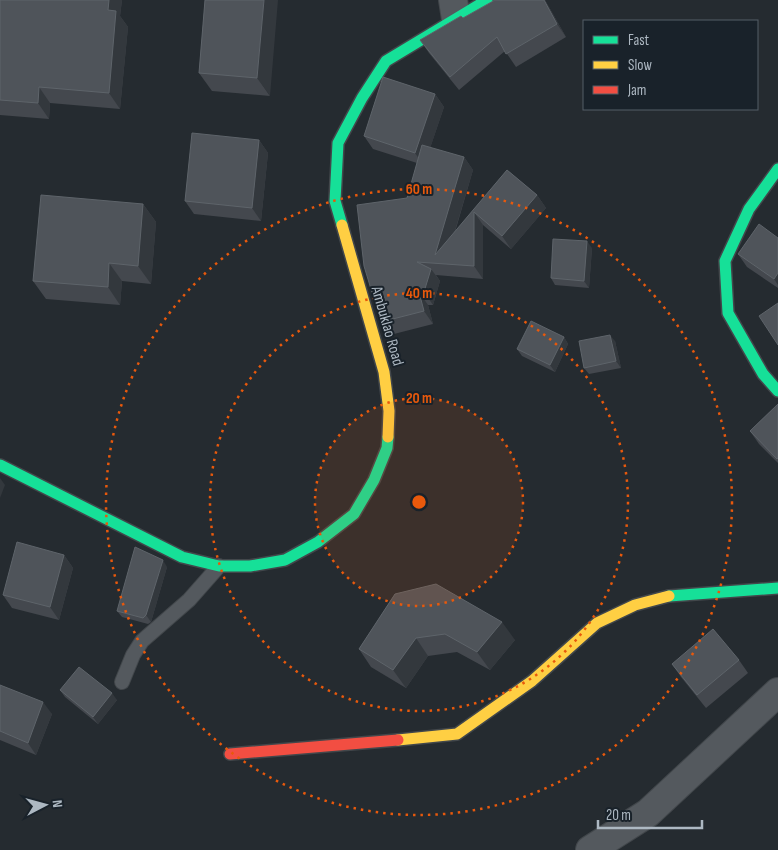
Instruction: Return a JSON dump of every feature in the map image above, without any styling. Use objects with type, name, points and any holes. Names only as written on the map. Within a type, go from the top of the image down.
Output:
[{"type":"main road","name":"Ambuklao Road","points":[[0,465],[182,557],[219,566],[250,566],[285,560],[318,542],[354,514],[374,480],[387,448],[389,411],[384,372],[335,200],[338,143],[362,98],[386,61],[454,9],[487,0]]},
{"type":"main road","points":[[778,169],[749,209],[725,262],[728,313],[762,374],[778,391]]},
{"type":"main road","points":[[230,754],[457,734],[532,681],[597,623],[635,605],[673,595],[778,588]]},
{"type":"street","points":[[590,850],[648,813],[778,692]]},
{"type":"lane","points":[[122,682],[133,655],[142,641],[189,600],[219,566]]},
{"type":"building","points":[[0,0],[109,0],[108,10],[116,11],[109,93],[39,87],[38,103],[0,100]]},
{"type":"building","points":[[205,0],[264,0],[257,78],[199,73]]},
{"type":"building","points":[[495,0],[544,0],[557,24],[506,54],[497,37],[450,77],[420,40],[461,16],[463,18]]},
{"type":"building","points":[[383,77],[435,94],[415,153],[364,136]]},
{"type":"building","points":[[192,133],[259,140],[252,208],[185,201]]},
{"type":"building","points":[[422,145],[464,157],[435,255],[507,170],[537,195],[502,236],[474,212],[474,266],[417,262],[431,269],[424,292],[419,292],[424,311],[381,322],[364,266],[357,205],[407,198]]},
{"type":"building","points":[[41,195],[143,204],[138,266],[109,263],[108,287],[33,281]]},
{"type":"building","points":[[759,224],[778,238],[778,273],[774,279],[738,254]]},
{"type":"building","points":[[553,239],[587,241],[584,281],[551,278]]},
{"type":"building","points":[[778,303],[778,345],[759,316]]},
{"type":"building","points":[[531,321],[564,337],[550,365],[517,349]]},
{"type":"building","points":[[610,335],[616,361],[584,368],[579,341]]},
{"type":"building","points":[[778,404],[778,458],[777,459],[750,431]]},
{"type":"building","points":[[17,542],[64,555],[50,607],[3,595]]},
{"type":"building","points":[[135,547],[163,560],[146,615],[143,618],[117,611]]},
{"type":"building","points":[[436,584],[502,622],[477,652],[445,634],[416,638],[393,670],[359,649],[395,594]]},
{"type":"building","points":[[713,629],[739,660],[697,695],[672,664]]},
{"type":"building","points":[[79,667],[112,693],[93,717],[60,690]]},
{"type":"building","points":[[0,685],[43,702],[28,743],[0,731]]},
{"type":"traffic: fast","points":[[342,225],[335,201],[338,143],[362,98],[386,61],[487,0]]},
{"type":"traffic: fast","points":[[778,169],[749,209],[725,261],[728,313],[763,374],[778,391]]},
{"type":"traffic: fast","points":[[0,465],[182,557],[219,566],[250,566],[285,560],[318,542],[354,514],[374,480],[387,448],[388,437]]},
{"type":"traffic: fast","points":[[669,596],[778,588]]},
{"type":"traffic: slow","points":[[342,225],[384,372],[389,411],[388,437]]},
{"type":"traffic: slow","points":[[398,740],[457,734],[532,681],[597,623],[635,605],[669,596]]},
{"type":"traffic: jam","points":[[230,754],[398,740]]}]
